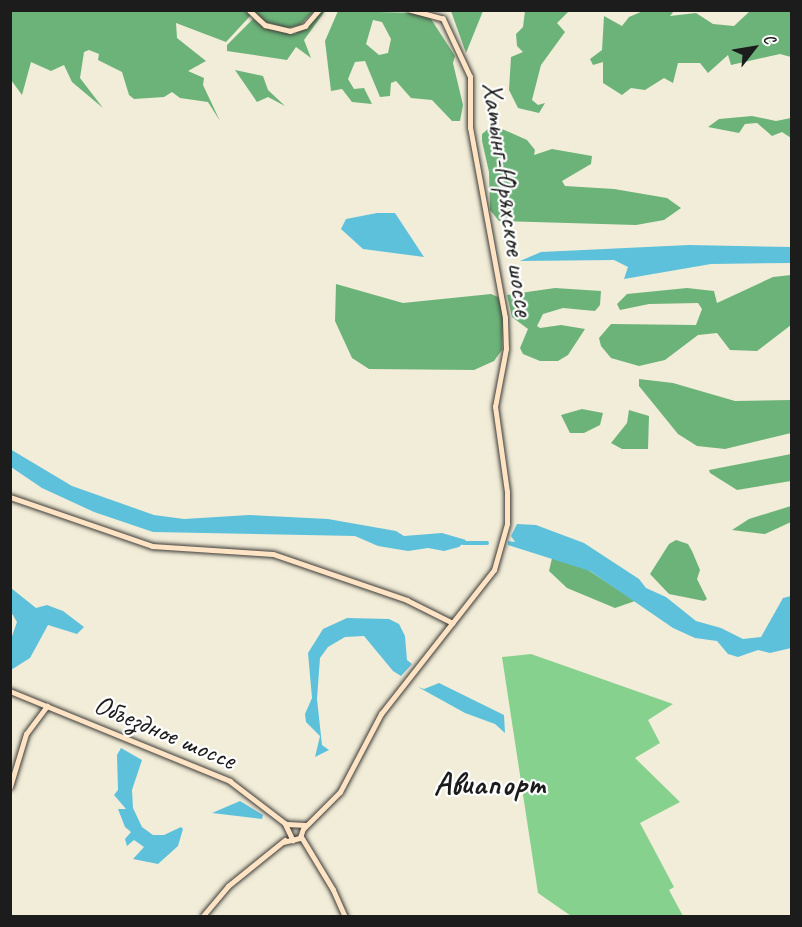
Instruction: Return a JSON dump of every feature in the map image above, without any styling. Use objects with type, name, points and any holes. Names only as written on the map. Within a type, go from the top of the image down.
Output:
[{"type":"main road","points":[[249,10],[265,25],[290,31],[305,26],[319,10]]},
{"type":"main road","name":"Хатынг-Юряхское шоссе","points":[[295,840],[336,797],[381,714],[494,570],[504,540],[507,492],[495,407],[506,335],[470,128],[472,96],[466,67],[443,19],[410,10]]},
{"type":"main road","points":[[10,497],[152,546],[273,554],[407,600],[453,623]]},
{"type":"main road","name":"Объездное шоссе","points":[[10,691],[230,781],[285,823],[295,826]]},
{"type":"main road","points":[[10,787],[26,734],[47,706]]},
{"type":"main road","points":[[285,823],[287,833],[304,846],[326,876],[345,916]]},
{"type":"main road","name":"Хатынг-Юряхское шоссе","points":[[295,826],[309,823]]},
{"type":"main road","points":[[202,916],[228,886],[283,842],[287,833],[295,826],[301,834],[304,846]]},
{"type":"main road","points":[[283,842],[295,840]]},
{"type":"green space","points":[[247,10],[251,15],[226,42],[176,23],[177,38],[206,61],[188,71],[204,78],[203,85],[220,121],[208,102],[180,98],[172,92],[164,97],[134,99],[129,95],[122,72],[98,60],[99,54],[89,50],[84,52],[80,78],[103,108],[72,82],[64,65],[51,71],[31,62],[22,95],[11,80],[10,11]]},
{"type":"green space","points":[[252,11],[314,11],[300,25],[287,28],[266,22]]},
{"type":"green space","points":[[321,11],[325,11],[304,40],[311,58],[296,47],[287,60],[227,51],[227,45],[253,19],[264,28],[295,34]]},
{"type":"green space","points":[[338,11],[418,13],[431,19],[455,56],[453,63],[463,105],[460,121],[452,121],[432,100],[411,98],[396,81],[391,83],[390,96],[380,97],[365,61],[355,62],[348,79],[354,89],[364,88],[372,104],[352,102],[342,89],[331,91],[325,41]],"holes":[[[373,20],[382,22],[391,39],[388,53],[379,55],[366,44]]]},
{"type":"green space","points":[[451,11],[483,11],[466,53]]},
{"type":"green space","points":[[525,11],[569,11],[557,23],[565,32],[541,65],[532,100],[538,105],[545,103],[539,113],[518,108],[509,90],[511,57],[523,52],[517,46],[516,34],[523,27]]},
{"type":"green space","points":[[643,11],[674,11],[670,16],[696,13],[713,24],[734,26],[750,11],[791,11],[791,57],[780,54],[731,65],[728,55],[708,73],[700,63],[678,63],[673,83],[664,78],[645,90],[631,88],[622,95],[603,83],[603,62],[593,65],[590,59],[602,50],[604,16],[622,26],[629,17]]},
{"type":"green space","points":[[235,70],[263,76],[268,90],[285,106],[268,97],[257,102]]},
{"type":"green space","points":[[752,116],[776,121],[791,118],[791,138],[782,132],[772,136],[757,123],[745,124],[739,133],[708,127],[719,119]]},
{"type":"green space","points":[[493,125],[527,140],[535,150],[534,155],[552,149],[592,156],[591,164],[562,181],[565,186],[614,189],[667,198],[681,208],[664,220],[636,225],[499,221],[490,210],[489,172],[482,141],[482,134]]},
{"type":"green space","points":[[791,275],[791,325],[757,351],[730,350],[717,333],[698,335],[665,360],[639,366],[611,358],[601,346],[599,338],[611,324],[696,325],[702,309],[698,303],[649,304],[620,310],[617,304],[627,294],[687,288],[714,291],[717,303],[773,277]]},
{"type":"green space","points":[[336,284],[403,303],[491,294],[498,297],[503,312],[502,350],[494,361],[474,370],[369,369],[352,358],[335,321]]},
{"type":"green space","points":[[555,288],[601,291],[600,305],[595,311],[563,308],[543,314],[537,326],[540,328],[561,325],[585,329],[568,355],[558,361],[540,361],[523,354],[520,348],[528,329],[512,317],[507,295]]},
{"type":"green space","points":[[639,379],[673,383],[735,401],[791,400],[791,433],[725,449],[697,446],[678,434],[639,386]]},
{"type":"green space","points":[[582,409],[603,413],[600,425],[584,433],[570,433],[561,415]]},
{"type":"green space","points":[[629,410],[649,416],[648,449],[622,449],[611,443],[627,423]]},
{"type":"green space","points":[[791,454],[791,481],[737,490],[710,473],[709,470]]},
{"type":"green space","points":[[791,506],[791,522],[765,534],[732,530],[749,519]]},
{"type":"green space","points":[[676,540],[688,544],[692,551],[700,570],[697,579],[707,599],[704,601],[669,594],[650,574],[669,544]]},
{"type":"green space","points":[[552,558],[579,564],[635,601],[615,608],[567,588],[549,571]]},
{"type":"green space","points":[[531,654],[673,704],[648,720],[660,743],[635,758],[680,802],[640,823],[674,887],[669,890],[683,916],[571,916],[538,893],[502,657]]},
{"type":"water","points":[[377,213],[395,213],[424,257],[363,249],[341,229],[346,219]]},
{"type":"water","points":[[689,245],[791,247],[791,263],[711,264],[624,279],[628,267],[614,260],[520,261],[541,252]]},
{"type":"water","points":[[10,449],[72,486],[154,515],[184,519],[249,515],[328,519],[396,531],[404,536],[442,533],[466,540],[459,547],[444,551],[428,548],[408,551],[378,546],[355,536],[153,532],[94,512],[42,488],[11,467]]},
{"type":"water","points":[[517,524],[536,525],[584,543],[639,579],[646,588],[666,597],[696,621],[721,628],[743,639],[761,637],[783,598],[791,596],[791,648],[770,653],[758,650],[738,657],[728,654],[717,641],[695,638],[673,628],[590,571],[508,545],[508,541],[515,542],[511,536]]},
{"type":"water","points":[[11,588],[36,608],[47,605],[63,611],[84,627],[77,634],[48,625],[30,658],[11,670],[11,639],[17,622],[11,612]]},
{"type":"water","points":[[347,618],[389,619],[399,624],[405,636],[407,660],[412,664],[401,676],[393,671],[364,636],[345,637],[328,647],[320,658],[317,699],[322,745],[329,750],[315,757],[320,736],[306,722],[305,714],[312,698],[308,653],[323,629]]},
{"type":"water","points":[[439,683],[504,715],[505,733],[495,724],[465,713],[418,687],[424,689]]},
{"type":"water","points":[[121,748],[142,760],[132,790],[133,808],[142,827],[153,835],[164,835],[181,827],[183,829],[178,846],[158,864],[133,859],[144,847],[134,840],[127,846],[125,839],[131,832],[125,827],[118,809],[126,809],[114,795],[118,790],[117,755]]},
{"type":"water","points":[[240,801],[263,815],[262,819],[212,813]]},
{"type":"waterway","points":[[463,543],[487,543]]},
{"type":"district","name":"Авиапорт","points":[[489,784]]}]
